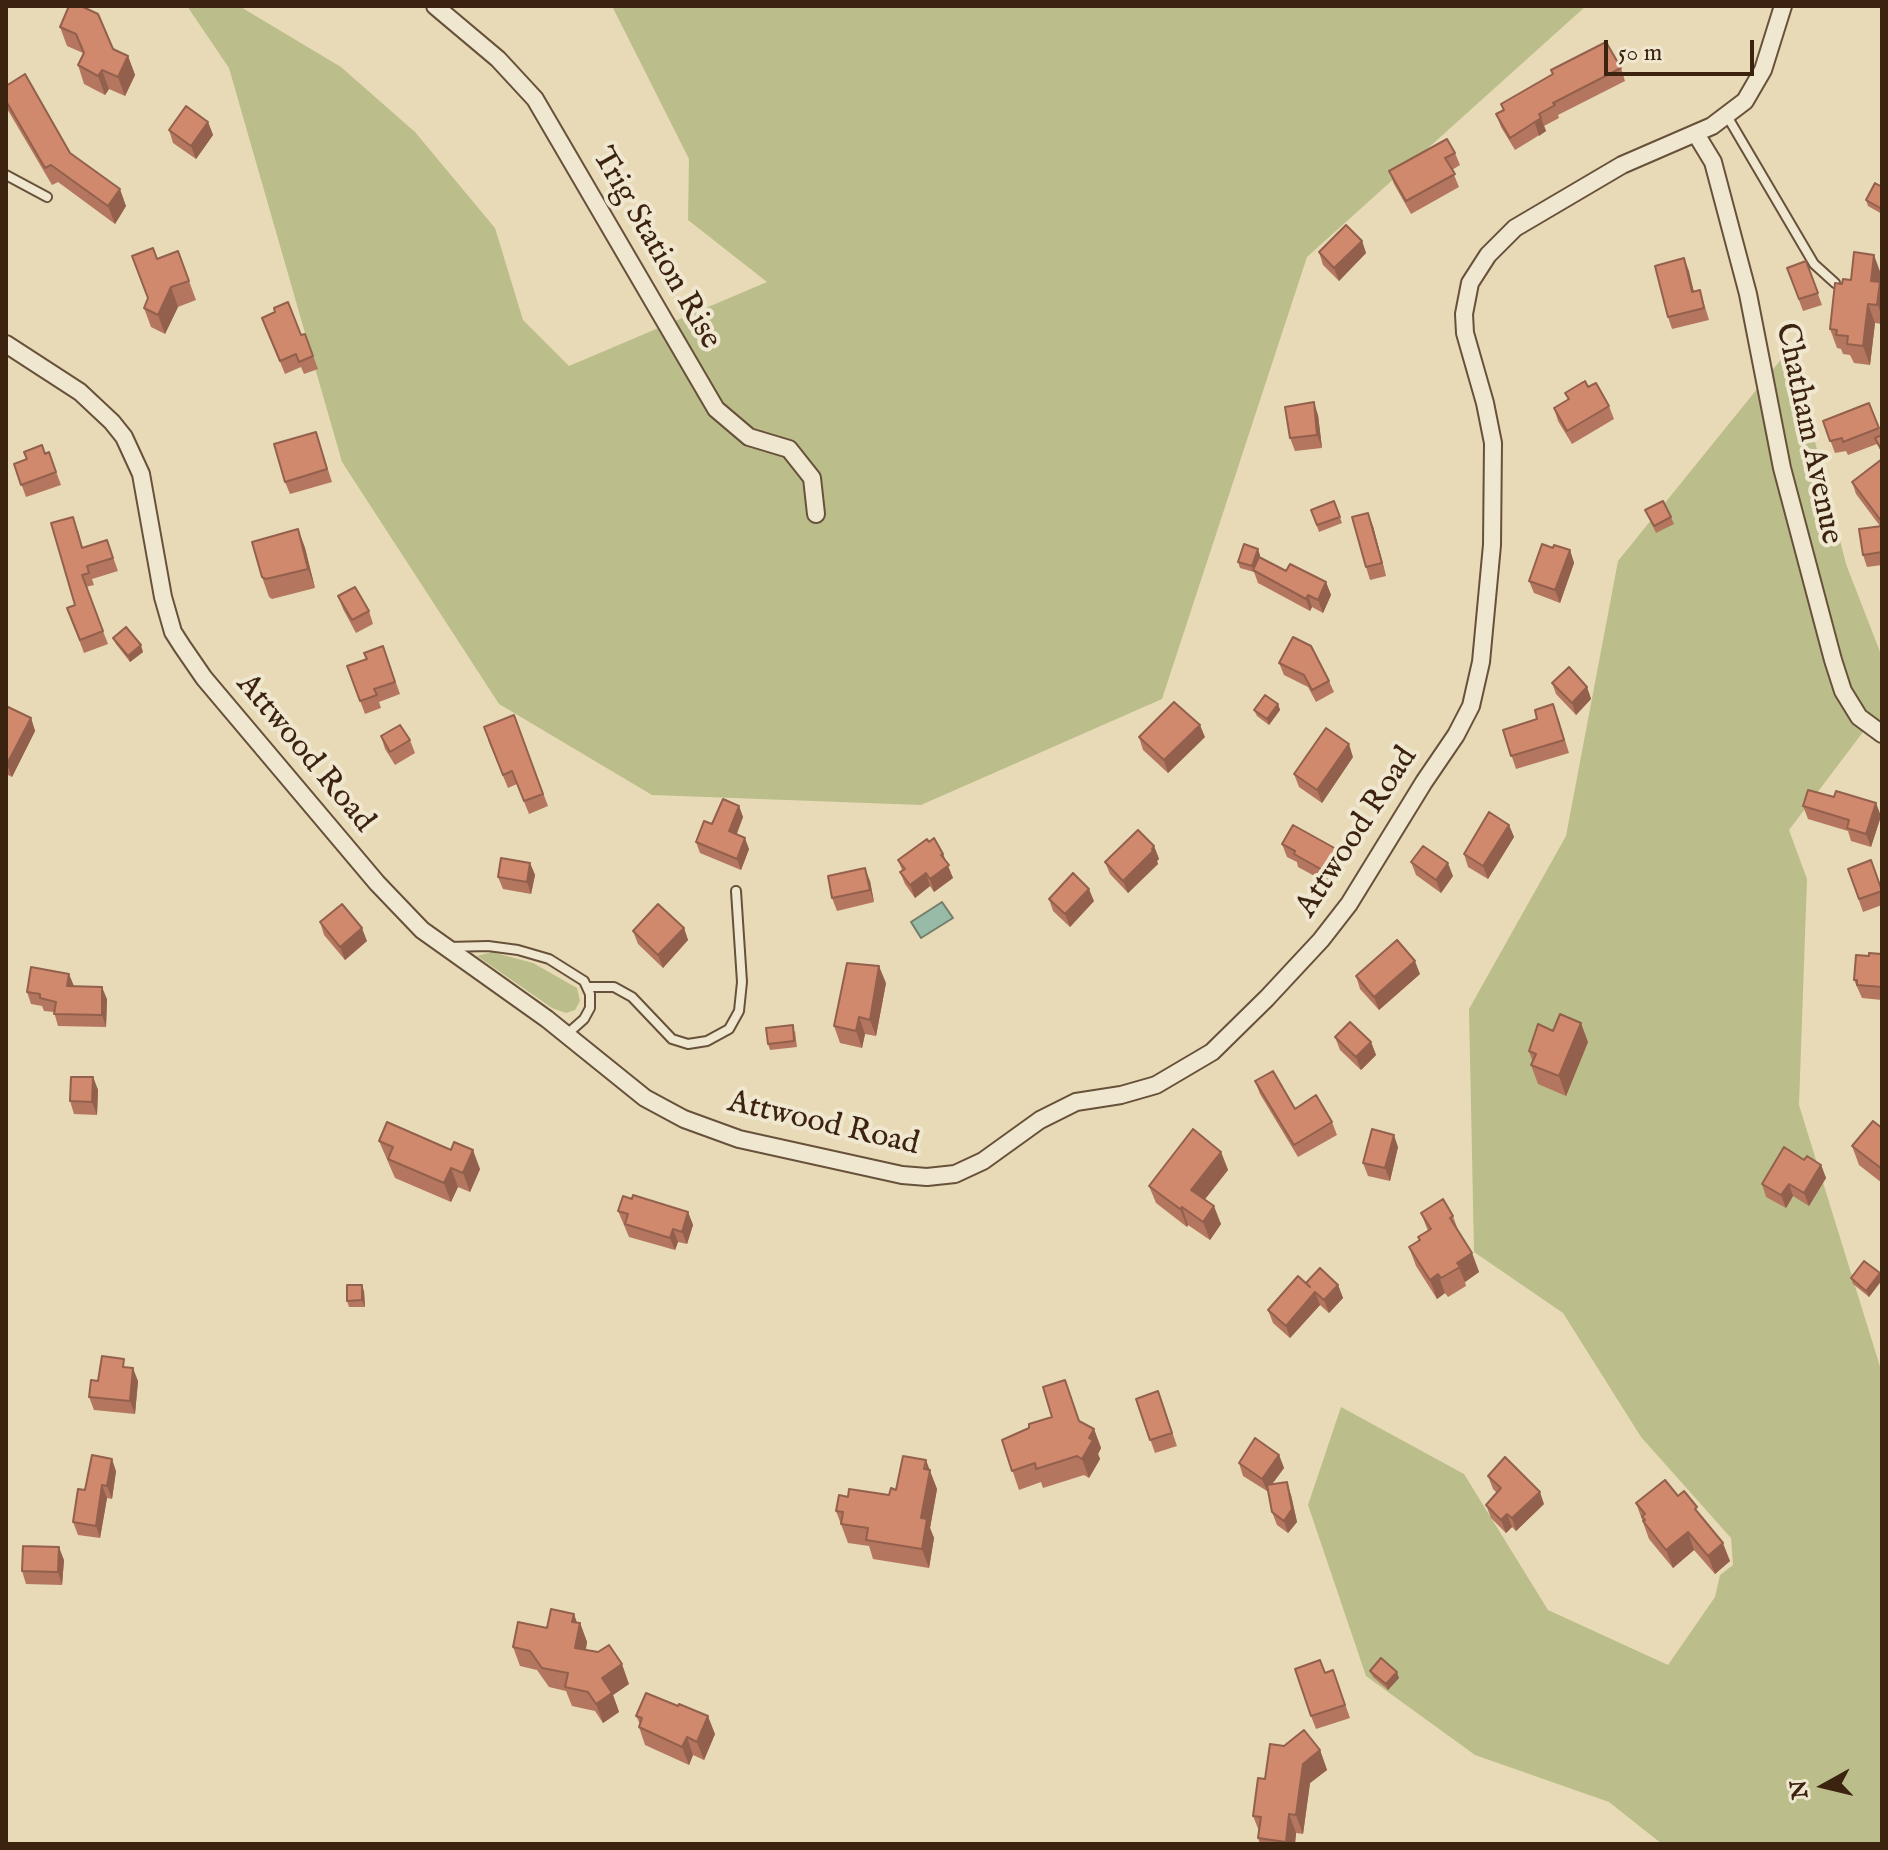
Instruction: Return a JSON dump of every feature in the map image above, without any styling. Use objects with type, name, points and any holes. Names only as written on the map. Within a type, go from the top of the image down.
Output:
[{"type":"street","name":"Trig Station Rise","points":[[435,6],[498,59],[535,99],[716,409],[749,437],[789,449],[812,478],[816,514]]},
{"type":"street","name":"Attwood Road","points":[[6,344],[80,392],[124,437],[141,474],[163,597],[173,632],[204,678],[408,917],[443,947],[566,1035],[645,1098],[699,1125],[761,1144],[902,1175],[927,1177],[955,1174],[983,1161],[1040,1120],[1076,1102],[1156,1085],[1212,1052],[1289,975],[1349,904],[1456,735],[1471,706],[1481,662],[1492,545],[1493,443],[1465,333],[1464,314],[1470,283],[1488,255],[1515,228],[1622,165],[1696,134],[1745,101],[1763,70],[1783,6]]},
{"type":"street","name":"Chatham Avenue","points":[[1696,134],[1713,162],[1745,280],[1782,468],[1833,660],[1843,691],[1859,717],[1882,734]]},
{"type":"lane","points":[[1727,116],[1814,264],[1835,283]]},
{"type":"lane","points":[[6,175],[47,197]]},
{"type":"lane","points":[[588,987],[614,987],[632,997],[672,1039],[688,1044],[707,1041],[729,1029],[739,1011],[742,982],[736,891]]},
{"type":"lane","points":[[443,947],[488,946],[527,953],[565,967],[588,987],[590,1008],[584,1019],[566,1035]]},
{"type":"shaded area","points":[[187,6],[239,6],[341,67],[415,132],[495,228],[523,320],[569,366],[767,282],[688,220],[689,159],[612,6],[1586,6],[1307,257],[1162,699],[921,805],[652,795],[499,704],[342,462],[229,68]]},
{"type":"shaded area","points":[[1791,347],[1846,564],[1882,657],[1882,720],[1863,732],[1789,830],[1807,879],[1799,1105],[1882,1373],[1882,1844],[1662,1844],[1609,1802],[1475,1755],[1366,1676],[1308,1505],[1341,1407],[1464,1474],[1548,1610],[1668,1665],[1715,1597],[1720,1575],[1733,1565],[1731,1538],[1641,1437],[1563,1313],[1474,1252],[1469,1009],[1566,836],[1618,561]]},
{"type":"shaded area","points":[[942,902],[953,918],[921,938],[911,922]]},
{"type":"shaded area","points":[[492,952],[533,963],[577,988],[580,1001],[575,1010],[566,1013],[552,1008],[477,956]]},
{"type":"building","points":[[69,6],[81,6],[98,14],[113,49],[128,56],[118,77],[102,70],[98,76],[78,65],[84,53],[76,34],[60,27]]},
{"type":"building","points":[[1606,42],[1621,68],[1553,103],[1555,105],[1539,114],[1541,118],[1510,138],[1496,114],[1504,110],[1501,104],[1553,74],[1551,70]]},
{"type":"building","points":[[25,74],[70,153],[120,189],[108,206],[51,165],[45,168],[6,101],[6,86]]},
{"type":"building","points":[[186,106],[208,122],[191,146],[169,130]]},
{"type":"building","points":[[1447,139],[1455,153],[1445,158],[1455,174],[1406,201],[1389,171]]},
{"type":"building","points":[[1875,183],[1882,187],[1882,209],[1866,200]]},
{"type":"building","points":[[1346,225],[1362,241],[1334,268],[1319,252]]},
{"type":"building","points":[[153,248],[157,259],[178,251],[189,281],[171,287],[158,315],[144,308],[148,298],[132,256]]},
{"type":"building","points":[[1854,252],[1874,255],[1871,281],[1880,282],[1877,305],[1868,304],[1863,346],[1847,344],[1848,336],[1836,335],[1837,330],[1830,329],[1835,283],[1842,284],[1843,279],[1851,280]]},
{"type":"building","points":[[1684,258],[1692,292],[1700,290],[1704,308],[1668,317],[1655,266]]},
{"type":"building","points":[[1806,261],[1818,293],[1799,299],[1787,268]]},
{"type":"building","points":[[288,302],[313,356],[299,362],[296,354],[280,361],[262,318]]},
{"type":"building","points":[[1585,381],[1588,387],[1596,383],[1609,406],[1567,431],[1554,408],[1569,399],[1565,393]]},
{"type":"building","points":[[1314,402],[1317,435],[1290,438],[1285,407]]},
{"type":"building","points":[[1869,403],[1879,428],[1843,442],[1842,438],[1830,441],[1823,421]]},
{"type":"building","points":[[316,432],[327,469],[285,482],[274,444]]},
{"type":"building","points":[[1882,435],[1882,451],[1875,438]]},
{"type":"building","points":[[42,445],[45,454],[49,452],[56,472],[21,485],[14,464],[27,459],[24,452]]},
{"type":"building","points":[[1882,459],[1882,522],[1852,482]]},
{"type":"building","points":[[1334,501],[1340,517],[1317,525],[1311,510]]},
{"type":"building","points":[[1663,501],[1671,517],[1654,526],[1645,510]]},
{"type":"building","points":[[1368,513],[1382,563],[1366,567],[1352,517]]},
{"type":"building","points":[[73,517],[82,548],[107,540],[113,558],[87,566],[89,573],[82,575],[103,631],[80,640],[67,608],[75,605],[51,523]]},
{"type":"building","points":[[1882,526],[1882,552],[1863,555],[1859,529]]},
{"type":"building","points":[[298,529],[308,569],[266,579],[262,577],[252,542]]},
{"type":"building","points":[[1244,544],[1258,549],[1252,566],[1238,562]]},
{"type":"building","points":[[1542,544],[1570,550],[1555,590],[1529,581]]},
{"type":"building","points":[[1259,557],[1286,571],[1290,564],[1326,582],[1318,600],[1308,595],[1306,599],[1253,570]]},
{"type":"building","points":[[355,587],[369,611],[352,620],[338,596]]},
{"type":"building","points":[[126,627],[141,645],[128,656],[113,638]]},
{"type":"building","points":[[1293,637],[1311,646],[1329,681],[1312,690],[1304,675],[1279,663]]},
{"type":"building","points":[[383,646],[395,682],[374,689],[377,695],[360,701],[347,666],[367,659],[364,653]]},
{"type":"building","points":[[1569,667],[1587,687],[1572,703],[1552,683]]},
{"type":"building","points":[[1265,695],[1278,704],[1267,719],[1254,710]]},
{"type":"building","points":[[1174,702],[1200,725],[1164,760],[1139,737]]},
{"type":"building","points":[[1553,704],[1564,740],[1511,756],[1503,730],[1537,719],[1535,710]]},
{"type":"building","points":[[6,706],[31,718],[7,764],[6,763]]},
{"type":"building","points":[[514,715],[543,794],[524,801],[512,771],[503,775],[484,727]]},
{"type":"building","points":[[400,725],[410,740],[390,752],[381,736]]},
{"type":"building","points":[[1326,728],[1349,744],[1317,790],[1294,774]]},
{"type":"building","points":[[1808,790],[1834,797],[1836,791],[1876,803],[1866,834],[1847,828],[1849,820],[1803,806]]},
{"type":"building","points":[[723,799],[739,806],[729,831],[745,838],[737,859],[696,842],[704,821],[712,824]]},
{"type":"building","points":[[1489,812],[1509,825],[1483,866],[1464,854]]},
{"type":"building","points":[[1293,825],[1338,850],[1326,872],[1282,844]]},
{"type":"building","points":[[1138,830],[1154,846],[1153,851],[1123,881],[1105,862]]},
{"type":"building","points":[[934,838],[949,865],[930,879],[926,873],[910,885],[900,872],[905,869],[898,860],[927,839],[929,842]]},
{"type":"building","points":[[1423,846],[1448,863],[1436,880],[1411,862]]},
{"type":"building","points":[[501,858],[530,863],[527,882],[498,877]]},
{"type":"building","points":[[1871,860],[1882,891],[1859,899],[1848,869]]},
{"type":"building","points":[[865,868],[870,890],[832,898],[828,876]]},
{"type":"building","points":[[1073,873],[1089,889],[1065,914],[1049,899]]},
{"type":"building","points":[[342,904],[362,928],[340,947],[320,922]]},
{"type":"building","points":[[658,904],[684,928],[658,955],[633,931]]},
{"type":"building","points":[[1397,940],[1415,961],[1374,997],[1356,976]]},
{"type":"building","points":[[1869,953],[1882,954],[1882,987],[1857,985],[1857,980],[1854,980],[1856,955],[1869,956]]},
{"type":"building","points":[[847,963],[879,966],[870,1020],[859,1017],[856,1031],[834,1026]]},
{"type":"building","points":[[31,967],[69,974],[67,986],[102,987],[102,1015],[54,1014],[56,1002],[27,992]]},
{"type":"building","points":[[1560,1014],[1581,1023],[1559,1076],[1531,1065],[1536,1054],[1529,1051],[1538,1024],[1553,1031]]},
{"type":"building","points":[[1350,1022],[1371,1042],[1356,1057],[1335,1037]]},
{"type":"building","points":[[793,1025],[794,1041],[768,1044],[766,1028]]},
{"type":"building","points":[[1273,1071],[1295,1109],[1316,1095],[1332,1122],[1294,1145],[1255,1081]]},
{"type":"building","points":[[71,1077],[93,1077],[92,1102],[70,1101]]},
{"type":"building","points":[[1873,1121],[1882,1128],[1882,1169],[1852,1146]]},
{"type":"building","points":[[387,1122],[451,1150],[454,1142],[473,1150],[463,1173],[451,1168],[444,1183],[388,1159],[393,1147],[379,1141]]},
{"type":"building","points":[[1193,1129],[1221,1152],[1191,1190],[1214,1206],[1203,1222],[1149,1186]]},
{"type":"building","points":[[1372,1129],[1394,1135],[1385,1168],[1363,1163]]},
{"type":"building","points":[[1784,1147],[1804,1160],[1807,1156],[1821,1165],[1804,1193],[1789,1184],[1781,1195],[1762,1184]]},
{"type":"building","points":[[633,1195],[688,1212],[682,1232],[673,1229],[670,1238],[625,1224],[628,1214],[618,1211],[623,1196],[632,1199]]},
{"type":"building","points":[[1443,1199],[1453,1216],[1450,1218],[1472,1253],[1457,1263],[1460,1267],[1441,1278],[1438,1274],[1430,1280],[1409,1247],[1431,1229],[1421,1213]]},
{"type":"building","points":[[1864,1261],[1880,1273],[1866,1291],[1851,1278]]},
{"type":"building","points":[[1320,1268],[1338,1285],[1324,1300],[1315,1292],[1286,1326],[1268,1310],[1298,1276],[1310,1287],[1306,1283]]},
{"type":"building","points":[[347,1285],[362,1285],[362,1300],[347,1301]]},
{"type":"building","points":[[102,1356],[124,1359],[123,1367],[133,1368],[130,1401],[89,1397],[91,1380],[98,1381]]},
{"type":"building","points":[[1065,1380],[1079,1421],[1094,1429],[1089,1438],[1093,1440],[1082,1459],[1077,1456],[1036,1469],[1035,1463],[1012,1471],[1002,1440],[1029,1428],[1029,1424],[1052,1417],[1043,1387]]},
{"type":"building","points":[[1158,1391],[1172,1433],[1150,1440],[1136,1399]]},
{"type":"building","points":[[1255,1438],[1279,1455],[1262,1479],[1239,1463]]},
{"type":"building","points":[[92,1455],[112,1459],[107,1486],[102,1485],[96,1526],[73,1522],[78,1489],[85,1490]]},
{"type":"building","points":[[903,1456],[926,1460],[924,1469],[930,1470],[921,1518],[927,1519],[922,1549],[866,1540],[868,1528],[841,1524],[843,1512],[836,1511],[839,1495],[848,1497],[849,1489],[889,1495],[891,1488],[896,1490]]},
{"type":"building","points":[[1505,1457],[1540,1492],[1512,1518],[1507,1514],[1501,1520],[1486,1505],[1501,1488],[1488,1476]]},
{"type":"building","points":[[1665,1480],[1678,1496],[1684,1491],[1723,1543],[1708,1556],[1688,1532],[1666,1550],[1643,1521],[1645,1514],[1636,1503]]},
{"type":"building","points":[[1287,1482],[1292,1509],[1284,1521],[1272,1512],[1267,1485]]},
{"type":"building","points":[[23,1546],[59,1547],[58,1572],[22,1571]]},
{"type":"building","points":[[551,1609],[574,1614],[572,1622],[580,1623],[575,1648],[598,1652],[609,1645],[622,1664],[602,1678],[612,1693],[596,1704],[588,1692],[565,1687],[568,1673],[542,1668],[530,1651],[513,1647],[518,1622],[547,1628]]},
{"type":"building","points":[[1381,1658],[1397,1672],[1386,1684],[1370,1671]]},
{"type":"building","points":[[1320,1660],[1325,1673],[1333,1670],[1345,1705],[1311,1716],[1295,1669]]},
{"type":"building","points":[[646,1693],[708,1716],[697,1742],[687,1737],[682,1747],[639,1727],[642,1718],[636,1716]]},
{"type":"building","points":[[1304,1730],[1320,1750],[1303,1764],[1296,1815],[1289,1814],[1286,1842],[1258,1838],[1261,1817],[1253,1816],[1258,1778],[1265,1779],[1270,1744],[1284,1746]]}]
